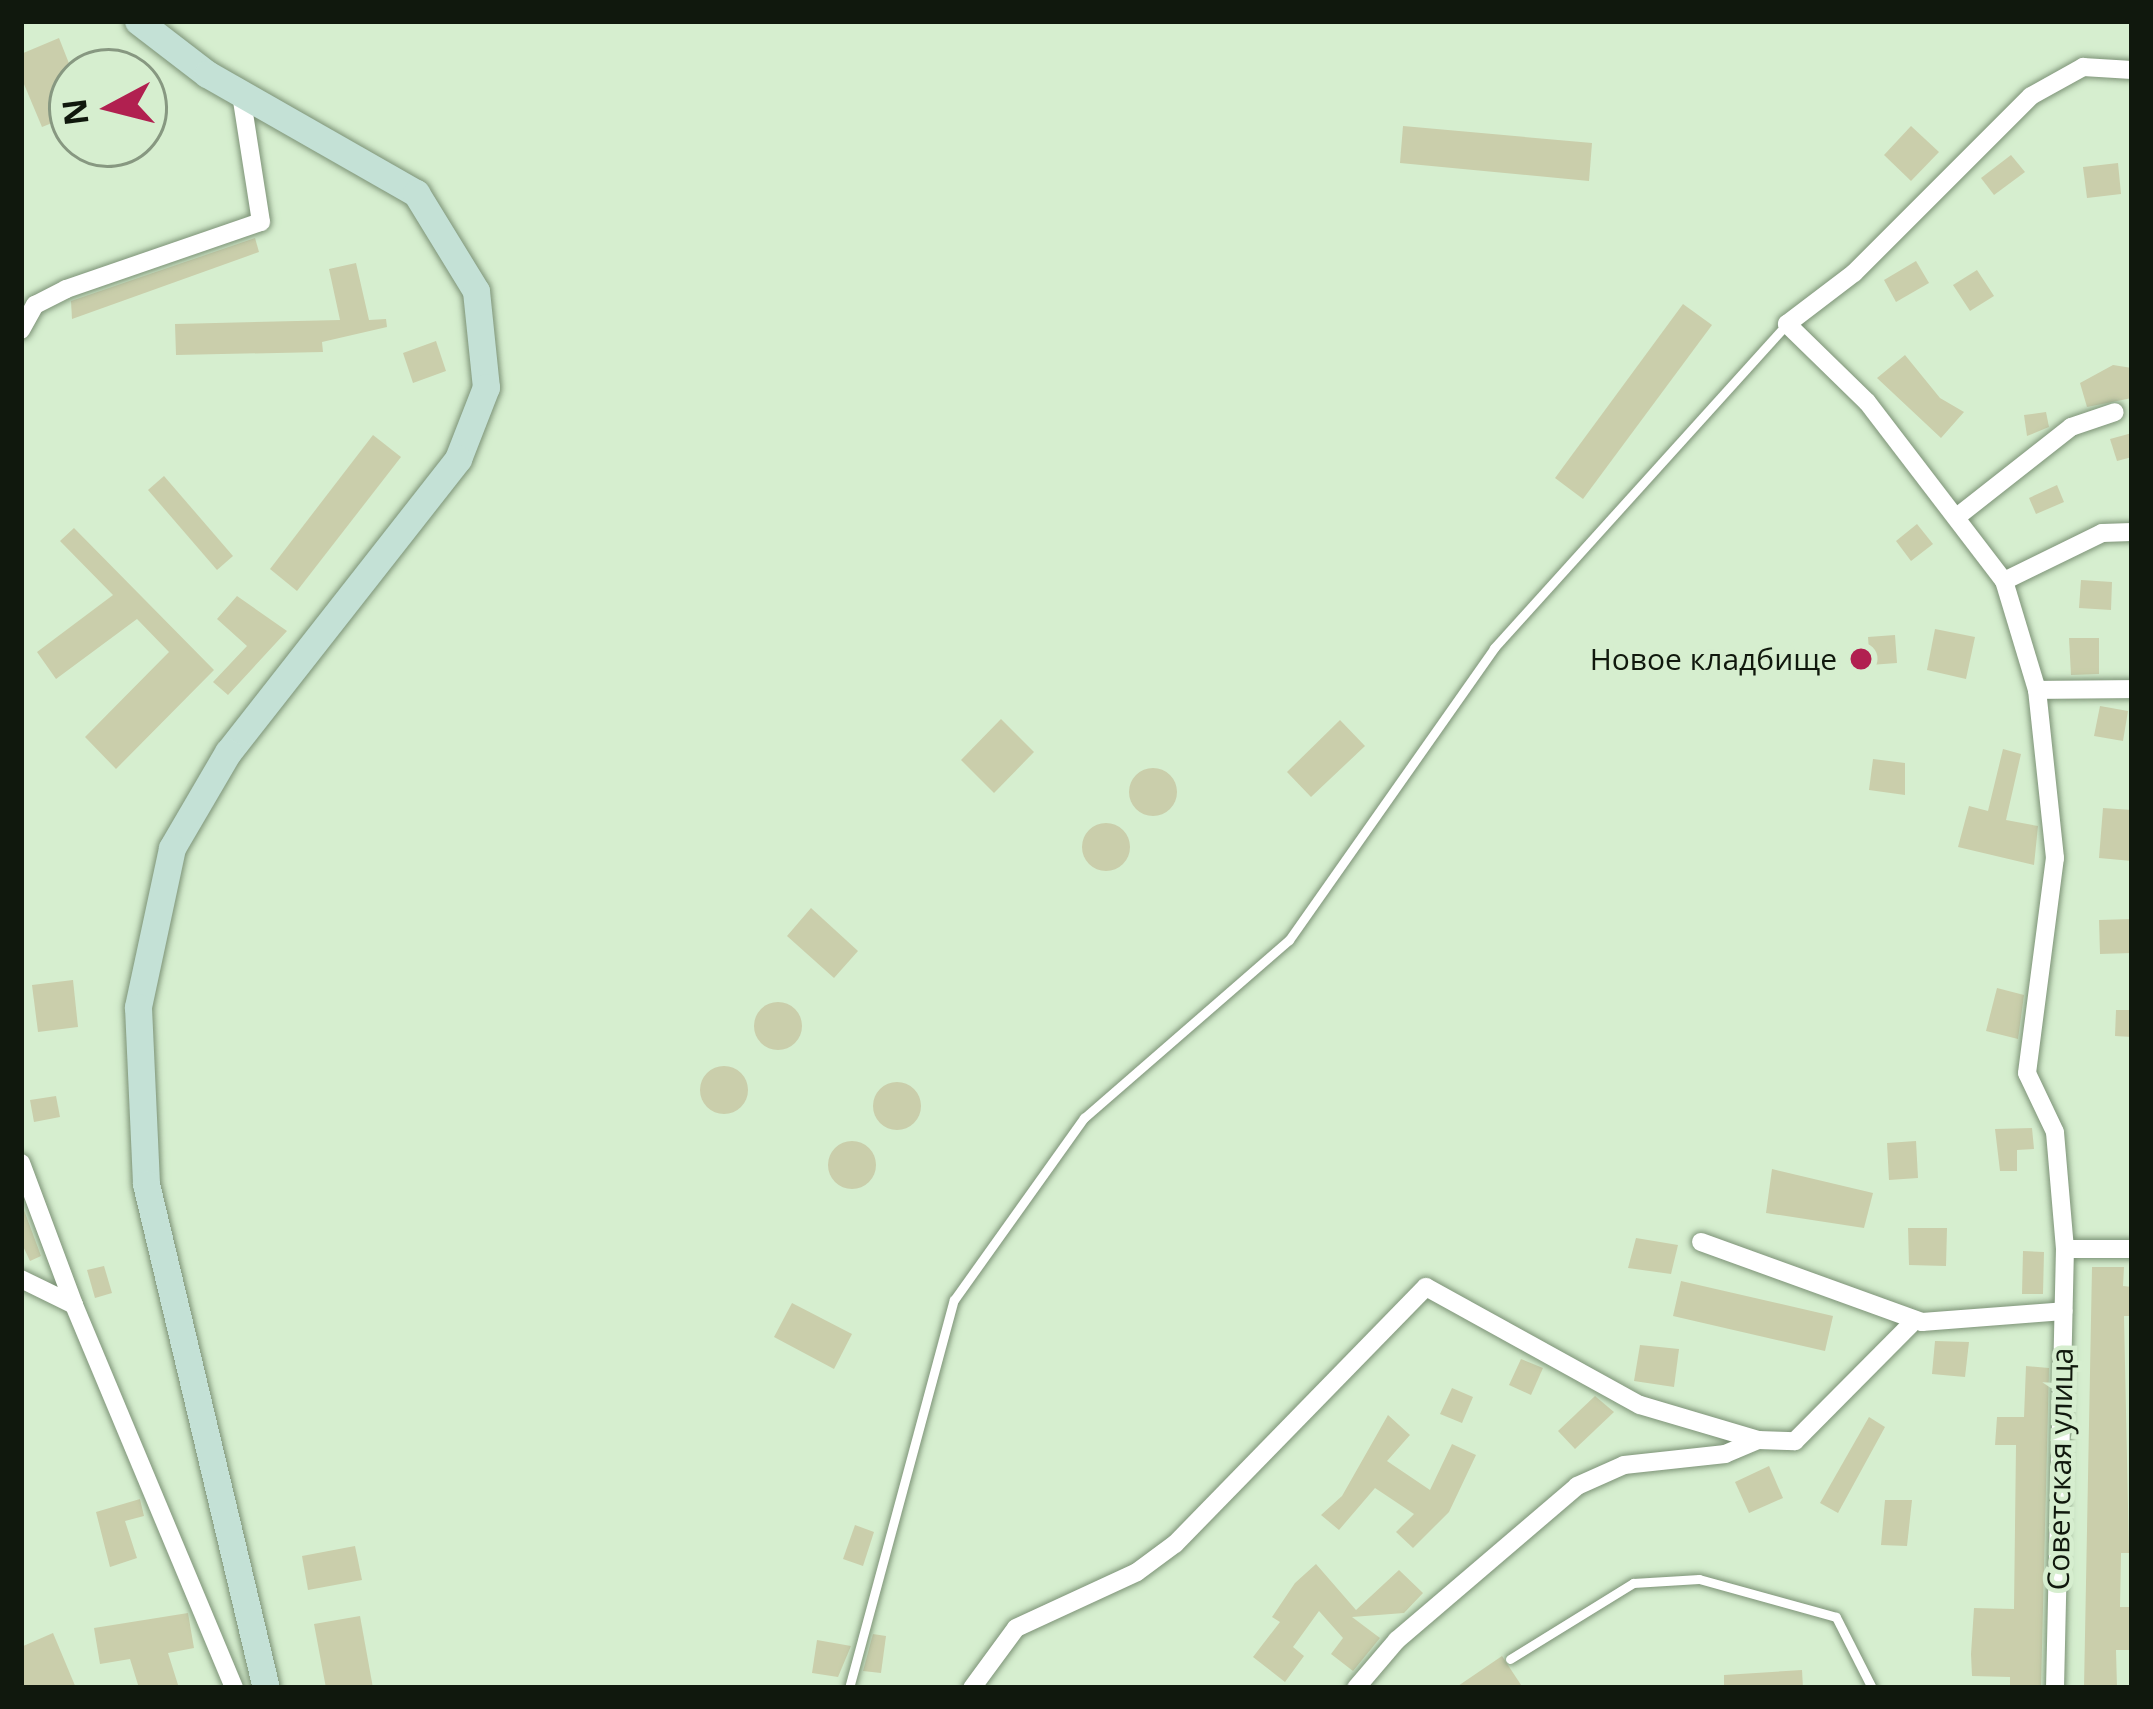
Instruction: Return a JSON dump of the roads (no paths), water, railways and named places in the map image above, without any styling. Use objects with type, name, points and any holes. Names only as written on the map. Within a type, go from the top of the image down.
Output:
[{"type":"main road","points":[[138,21],[242,94],[416,193],[476,291],[487,387],[458,459],[228,752],[172,848],[138,1007],[146,1184],[266,1688]]},
{"type":"street","points":[[1786,324],[1855,273],[2031,96],[2083,68],[2132,70]]},
{"type":"street","points":[[21,329],[35,305],[66,289],[261,222],[242,94]]},
{"type":"street","name":"Советская улица","points":[[1786,324],[1867,402],[2004,581],[2037,690],[2055,858],[2027,1073],[2055,1132],[2066,1249],[2055,1688]]},
{"type":"street","points":[[1958,516],[2071,427],[2116,412]]},
{"type":"street","points":[[2004,581],[2102,533],[2132,532]]},
{"type":"street","points":[[2037,690],[2132,689]]},
{"type":"street","points":[[21,1162],[74,1305],[234,1688]]},
{"type":"street","points":[[1701,1242],[1915,1320],[2064,1311]]},
{"type":"street","points":[[2066,1249],[2132,1249]]},
{"type":"street","points":[[21,1279],[74,1305]]},
{"type":"street","points":[[972,1688],[1016,1628],[1137,1572],[1175,1544],[1426,1287],[1640,1405],[1758,1440],[1796,1441],[1915,1320]]},
{"type":"street","points":[[1356,1688],[1397,1640],[1577,1486],[1624,1465],[1725,1454],[1758,1440]]},
{"type":"lane","points":[[849,1688],[954,1300],[1084,1118],[1288,940],[1494,648],[1786,324]]},
{"type":"lane","points":[[1510,1659],[1633,1583],[1699,1580],[1836,1617],[1872,1688]]},
{"type":"place","name":"Новое кладбище","points":[[1861,659]]}]
